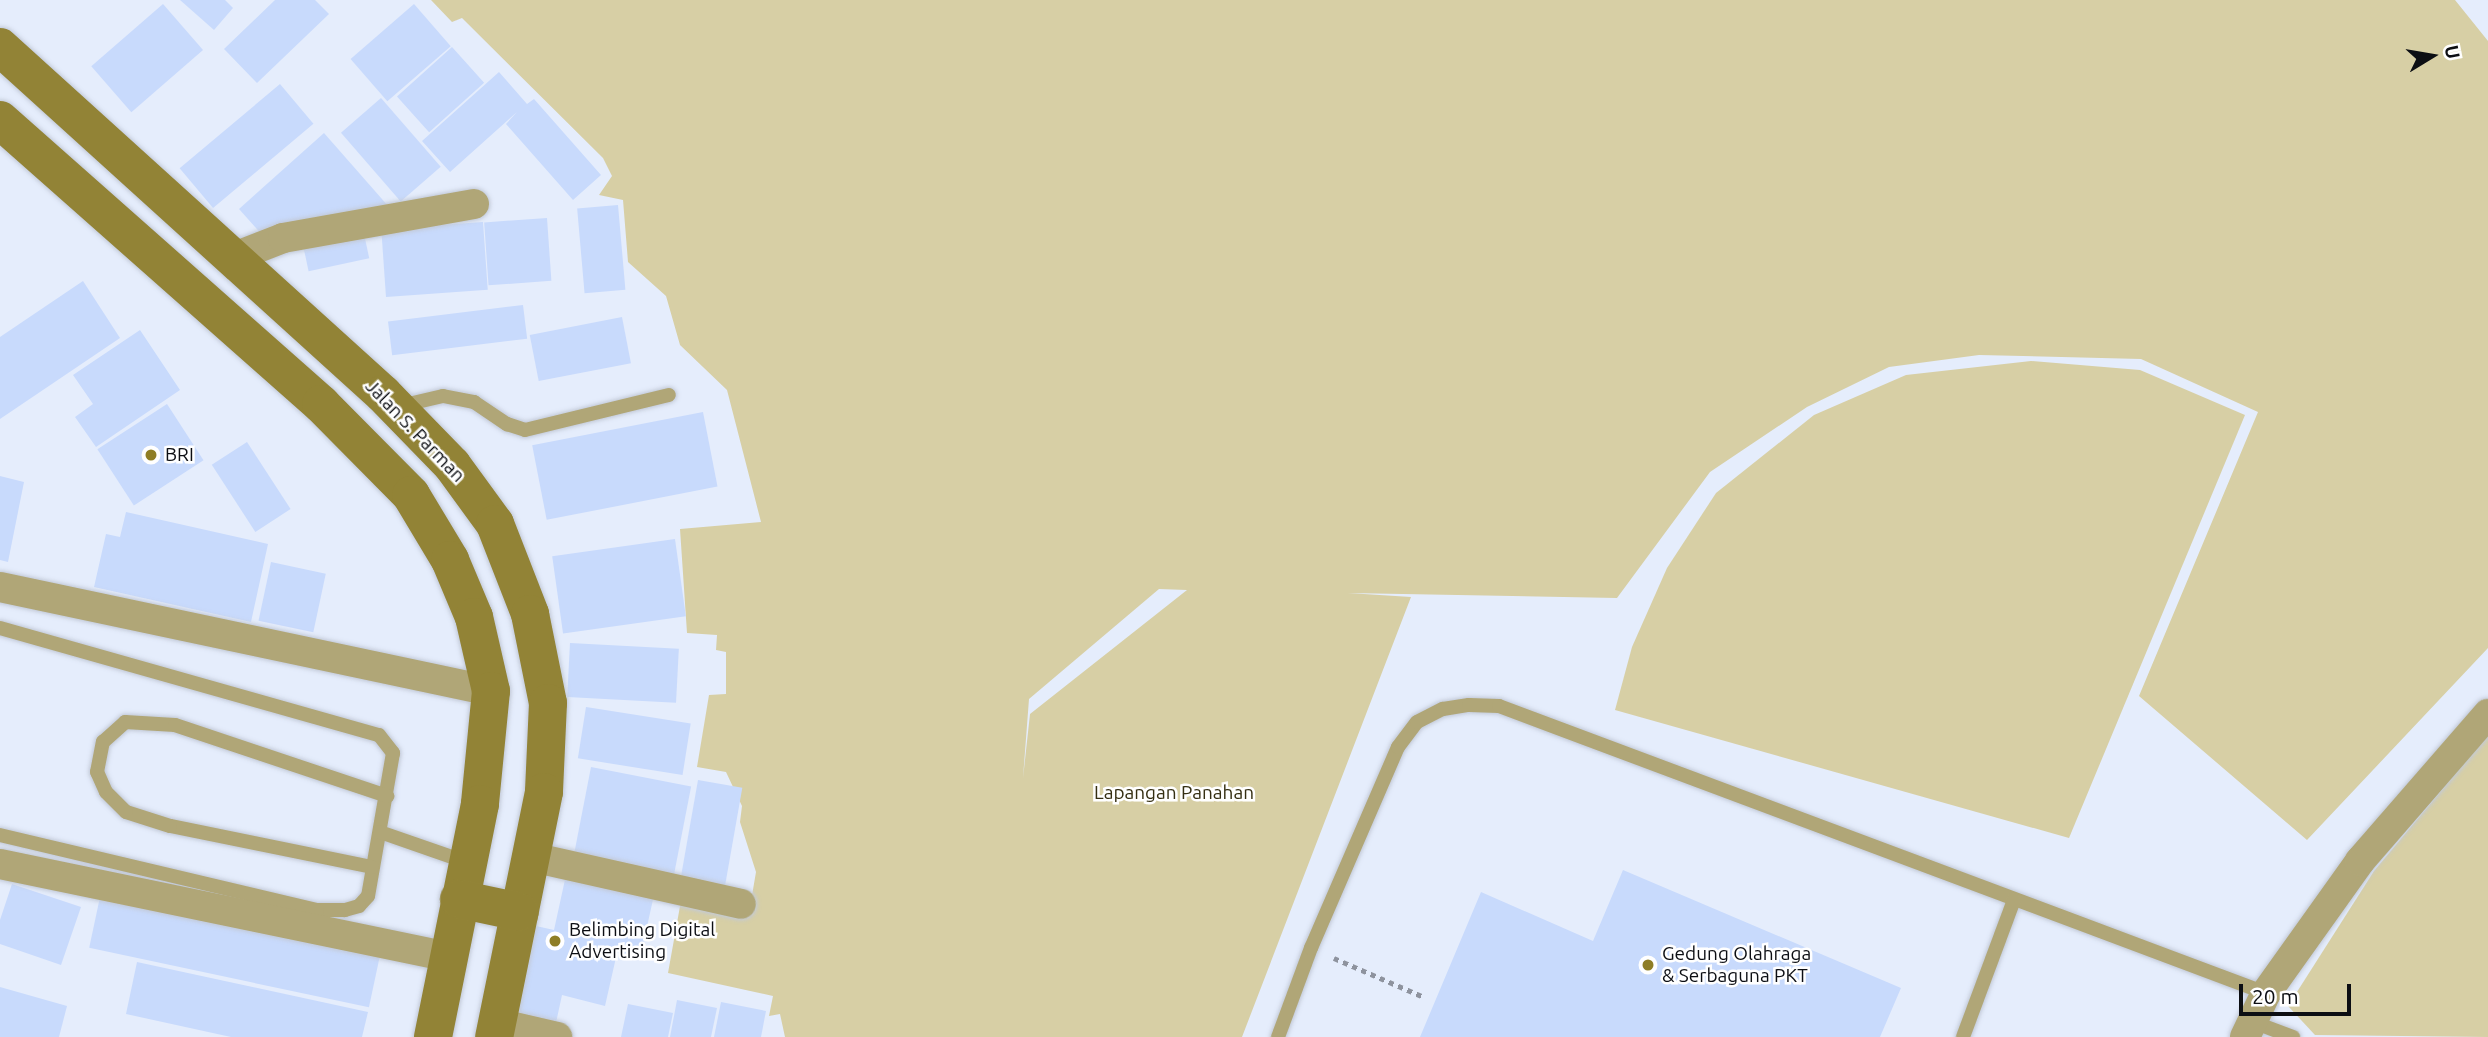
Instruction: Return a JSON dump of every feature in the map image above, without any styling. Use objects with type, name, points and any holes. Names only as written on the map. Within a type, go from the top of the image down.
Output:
[{"type":"main road","name":"Jalan S. Parman","points":[[0,47],[396,407],[452,465],[495,524],[530,614],[548,703],[544,792],[495,1030]]},
{"type":"main road","points":[[0,120],[321,404],[411,495],[450,560],[474,617],[491,691],[480,804],[433,1037]]},
{"type":"main road","points":[[459,899],[520,912]]},
{"type":"street","points":[[232,258],[283,238],[474,204]]},
{"type":"street","points":[[0,587],[491,691]]},
{"type":"street","points":[[2249,1029],[2266,993],[2360,862],[2488,714]]},
{"type":"street","points":[[531,858],[741,904]]},
{"type":"street","points":[[0,864],[448,957]]},
{"type":"street","points":[[495,1030],[557,1037]]},
{"type":"lane","points":[[396,407],[443,396],[474,402],[507,424],[525,430],[669,395]]},
{"type":"lane","points":[[0,628],[379,735],[393,753],[368,896],[359,906],[317,910],[0,835]]},
{"type":"lane","points":[[1278,1037],[1311,948],[1398,747],[1417,722],[1443,709],[1469,705],[1499,706],[2266,993]]},
{"type":"lane","points":[[372,867],[170,826],[126,812],[106,792],[97,772],[103,742],[124,722],[174,725],[387,796]]},
{"type":"lane","points":[[380,832],[467,862]]},
{"type":"lane","points":[[1963,1037],[2014,900]]},
{"type":"lane","points":[[2249,1029],[2293,1037]]},
{"type":"path","points":[[1311,948],[1422,996]]},
{"type":"green space","name":"Lapangan Panahan","points":[[431,0],[2455,0],[2488,41],[2488,648],[2307,840],[2139,696],[2258,412],[2141,359],[1979,355],[1889,367],[1807,407],[1710,472],[1617,598],[1348,593],[1411,597],[1242,1037],[785,1037],[780,1014],[769,1016],[773,996],[668,973],[682,895],[750,907],[756,872],[740,822],[742,806],[726,772],[697,767],[709,695],[726,694],[726,652],[716,650],[717,635],[687,633],[680,529],[761,522],[727,390],[680,345],[666,296],[628,262],[623,200],[599,195],[612,176],[603,158],[462,18],[452,22]],"holes":[[[1159,589],[1187,590],[1030,714],[1023,778],[1029,699]]]},
{"type":"green space","points":[[2031,361],[2140,370],[2245,415],[2069,838],[1615,710],[1632,647],[1667,568],[1716,493],[1814,415],[1906,375]]},
{"type":"green space","points":[[2488,735],[2488,1037],[2315,1035],[2288,1006],[2374,871]]},
{"type":"building","points":[[180,0],[225,0],[233,8],[214,30]]},
{"type":"building","points":[[275,0],[315,0],[329,14],[257,83],[224,49]]},
{"type":"building","points":[[163,4],[203,50],[131,112],[91,66]]},
{"type":"building","points":[[414,4],[451,46],[387,101],[351,59]]},
{"type":"building","points":[[452,47],[484,83],[429,132],[397,97]]},
{"type":"building","points":[[499,72],[527,104],[534,99],[601,175],[573,200],[506,124],[517,112],[450,172],[422,141]]},
{"type":"building","points":[[280,84],[313,124],[213,208],[180,168]]},
{"type":"building","points":[[381,98],[441,167],[401,201],[341,133]]},
{"type":"building","points":[[324,133],[396,215],[265,238],[239,209]]},
{"type":"building","points":[[618,205],[625,290],[585,293],[577,209]]},
{"type":"building","points":[[547,218],[551,281],[489,285],[484,222]]},
{"type":"building","points":[[483,222],[488,290],[386,297],[381,229]]},
{"type":"building","points":[[363,229],[369,258],[309,271],[302,242]]},
{"type":"building","points":[[83,281],[120,338],[0,419],[0,337]]},
{"type":"building","points":[[523,305],[527,339],[392,355],[388,322]]},
{"type":"building","points":[[622,317],[631,363],[539,381],[530,335]]},
{"type":"building","points":[[140,330],[180,390],[96,447],[75,417],[93,404],[73,375]]},
{"type":"building","name":"BRI","points":[[167,404],[203,460],[134,505],[97,449]]},
{"type":"building","points":[[703,412],[718,487],[547,520],[532,445]]},
{"type":"building","points":[[247,442],[291,509],[255,532],[212,465]]},
{"type":"building","points":[[0,476],[24,482],[8,562],[0,560]]},
{"type":"building","points":[[126,512],[268,544],[251,622],[94,587],[106,534],[120,537]]},
{"type":"building","points":[[675,539],[686,616],[563,633],[552,556]]},
{"type":"building","points":[[271,562],[326,574],[313,632],[259,621]]},
{"type":"building","points":[[570,643],[679,649],[676,703],[567,697]]},
{"type":"building","points":[[586,707],[691,724],[683,775],[578,758]]},
{"type":"building","points":[[591,767],[691,786],[673,880],[573,860]]},
{"type":"building","points":[[698,780],[742,788],[725,887],[680,879]]},
{"type":"building","name":"Gedung Olahraga & Serbaguna PKT","points":[[1623,870],[1901,988],[1880,1037],[1420,1037],[1481,892],[1593,941]]},
{"type":"building","points":[[566,875],[654,895],[640,958],[617,953],[605,1006],[562,995],[554,1032],[514,1023],[536,926],[554,930]]},
{"type":"building","points":[[12,884],[81,907],[61,965],[0,944],[0,920]]},
{"type":"building","points":[[100,897],[380,956],[369,1007],[89,948]]},
{"type":"building","points":[[137,962],[368,1012],[362,1037],[231,1037],[126,1014]]},
{"type":"building","points":[[0,987],[67,1006],[59,1037],[0,1037]]},
{"type":"building","points":[[677,1000],[717,1008],[711,1037],[670,1037]]},
{"type":"building","points":[[721,1002],[766,1011],[761,1037],[714,1037]]},
{"type":"building","points":[[628,1004],[673,1013],[668,1037],[621,1037]]},
{"type":"place","name":"BRI","points":[[151,455]]},
{"type":"place","name":"Belimbing Digital Advertising","points":[[555,941]]},
{"type":"place","name":"Gedung Olahraga & Serbaguna PKT","points":[[1648,965]]}]
